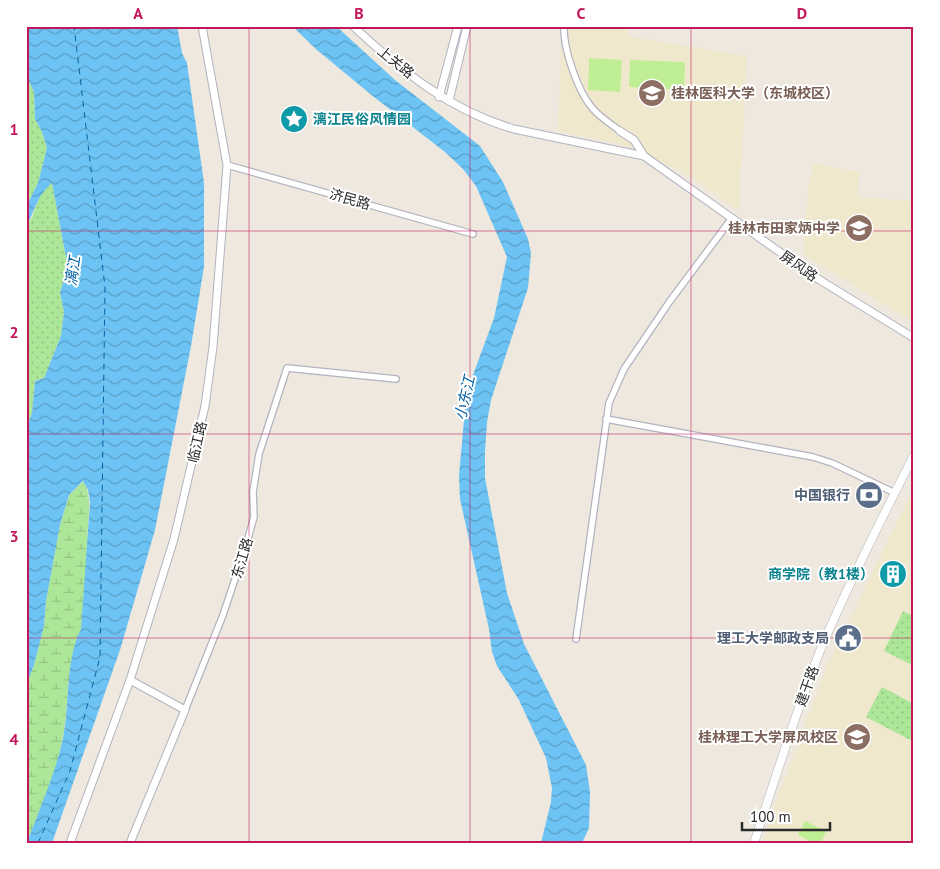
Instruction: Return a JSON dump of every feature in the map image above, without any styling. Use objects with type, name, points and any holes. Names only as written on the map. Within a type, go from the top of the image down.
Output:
[{"type":"main road","name":"建干路","points":[[754,843],[822,646],[841,603],[914,455]]},
{"type":"street","name":"临江路","points":[[70,843],[130,680],[174,539],[205,406],[213,347],[227,165],[202,26]]},
{"type":"street","name":"上关路","points":[[353,26],[401,68],[439,97],[493,123],[514,130],[644,156]]},
{"type":"street","points":[[439,97],[458,26]]},
{"type":"street","points":[[449,101],[467,26]]},
{"type":"street","points":[[564,26],[568,53],[583,94],[592,108],[620,130]]},
{"type":"street","name":"屏风路","points":[[620,130],[634,140],[644,156],[815,277],[914,338]]},
{"type":"street","name":"济民路","points":[[227,165],[473,234]]},
{"type":"street","points":[[576,639],[609,403],[624,369],[670,301],[732,218]]},
{"type":"street","name":"东江路","points":[[130,843],[223,615],[244,552],[254,517],[253,492],[259,454],[287,368],[396,379]]},
{"type":"street","points":[[606,419],[814,458],[832,463],[895,493]]},
{"type":"street","points":[[130,680],[185,710]]},
{"type":"shaded area","name":"桂林医科大学（东城校区）","points":[[562,26],[627,26],[627,36],[747,56],[739,211],[686,174],[638,150],[558,131]]},
{"type":"shaded area","name":"桂林市田家炳中学","points":[[813,163],[859,172],[858,197],[914,201],[914,323],[803,254],[809,181]]},
{"type":"shaded area","name":"桂林理工大学屏风校区","points":[[914,488],[914,843],[763,843],[773,810],[828,663]]},
{"type":"green space","points":[[589,58],[622,60],[620,92],[588,90]]},
{"type":"green space","points":[[630,60],[685,62],[684,90],[629,87]]},
{"type":"green space","points":[[26,75],[34,92],[35,119],[47,148],[38,183],[26,207]]},
{"type":"green space","points":[[52,182],[68,268],[60,292],[64,312],[61,336],[44,378],[35,381],[32,413],[26,429],[26,227],[32,217],[41,192]]},
{"type":"green space","points":[[84,481],[89,497],[89,512],[81,629],[73,652],[64,730],[58,759],[44,802],[26,843],[26,686],[34,665],[44,626],[46,601],[60,525],[69,495]]},
{"type":"green space","points":[[903,611],[914,616],[914,666],[884,651]]},
{"type":"green space","points":[[882,687],[914,704],[914,742],[866,717]]},
{"type":"green space","points":[[805,821],[826,831],[821,843],[814,843],[798,835]]},
{"type":"water","name":"漓江","points":[[26,26],[177,26],[182,53],[187,63],[204,183],[204,267],[191,346],[155,530],[120,650],[52,843],[27,843],[52,778],[63,738],[72,654],[81,629],[90,502],[88,490],[83,481],[69,495],[60,525],[46,601],[44,626],[34,665],[26,686],[26,429],[32,413],[35,381],[44,378],[61,336],[64,312],[60,292],[68,268],[52,183],[40,198],[26,227],[26,207],[38,183],[47,148],[35,119],[34,92],[26,75]]},
{"type":"water","points":[[292,26],[336,26],[395,80],[480,146],[503,182],[528,239],[531,253],[528,288],[491,400],[487,422],[485,478],[507,593],[524,644],[586,765],[590,792],[589,828],[582,843],[541,843],[551,802],[552,788],[546,758],[519,700],[497,666],[492,652],[489,629],[460,499],[459,476],[466,397],[494,318],[507,257],[476,186],[463,169],[445,152],[317,50]]},
{"type":"ferry route","points":[[38,843],[70,771],[100,657],[105,287],[74,26]]},
{"type":"place","name":"桂林医科大学（东城校区）","points":[[652,93]]},
{"type":"place","name":"漓江民俗风情园","points":[[294,119]]},
{"type":"place","name":"桂林市田家炳中学","points":[[859,228]]},
{"type":"place","name":"中国银行","points":[[869,495]]},
{"type":"place","name":"商学院（教1楼）","points":[[893,574]]},
{"type":"place","name":"理工大学邮政支局","points":[[848,638]]},
{"type":"place","name":"桂林理工大学屏风校区","points":[[857,737]]},
{"type":"water label","name":"小东江","points":[[465,398]]}]
